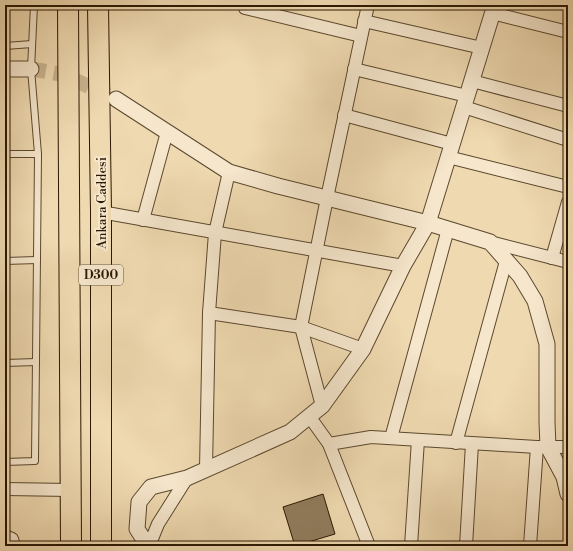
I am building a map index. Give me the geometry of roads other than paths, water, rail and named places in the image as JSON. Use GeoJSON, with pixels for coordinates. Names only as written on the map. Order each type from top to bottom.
{"type":"FeatureCollection","features":[{"type":"Feature","properties":{"kind":"highway","name":"D300"},"geometry":{"type":"LineString","coordinates":[[68,5],[71,546]]}},
{"type":"Feature","properties":{"kind":"highway","name":"Ankara Caddesi"},"geometry":{"type":"LineString","coordinates":[[98,5],[101,212],[101,546]]}},
{"type":"Feature","properties":{"kind":"street"},"geometry":{"type":"LineString","coordinates":[[245,5],[245,8],[361,36]]}},
{"type":"Feature","properties":{"kind":"street"},"geometry":{"type":"LineString","coordinates":[[322,406],[301,327],[326,198],[368,5]]}},
{"type":"Feature","properties":{"kind":"street"},"geometry":{"type":"LineString","coordinates":[[148,546],[137,529],[139,502],[151,487],[187,478],[290,432],[322,406],[363,349],[403,266],[428,223],[493,9],[568,32]]}},
{"type":"Feature","properties":{"kind":"street"},"geometry":{"type":"LineString","coordinates":[[364,21],[482,48]]}},
{"type":"Feature","properties":{"kind":"street"},"geometry":{"type":"LineString","coordinates":[[5,70],[32,69]]}},
{"type":"Feature","properties":{"kind":"street"},"geometry":{"type":"LineString","coordinates":[[354,69],[465,102],[568,140]]}},
{"type":"Feature","properties":{"kind":"street"},"geometry":{"type":"LineString","coordinates":[[472,81],[568,106]]}},
{"type":"Feature","properties":{"kind":"street"},"geometry":{"type":"LineString","coordinates":[[116,99],[229,172],[428,223],[490,242],[568,262]]}},
{"type":"Feature","properties":{"kind":"street"},"geometry":{"type":"LineString","coordinates":[[344,116],[568,186]]}},
{"type":"Feature","properties":{"kind":"street"},"geometry":{"type":"LineString","coordinates":[[143,220],[168,132]]}},
{"type":"Feature","properties":{"kind":"street"},"geometry":{"type":"LineString","coordinates":[[206,469],[208,314],[215,233],[229,172]]}},
{"type":"Feature","properties":{"kind":"street"},"geometry":{"type":"LineString","coordinates":[[552,258],[568,202]]}},
{"type":"Feature","properties":{"kind":"street"},"geometry":{"type":"LineString","coordinates":[[101,212],[403,266]]}},
{"type":"Feature","properties":{"kind":"street"},"geometry":{"type":"LineString","coordinates":[[391,438],[448,229]]}},
{"type":"Feature","properties":{"kind":"street"},"geometry":{"type":"LineString","coordinates":[[490,242],[520,276],[535,301],[547,344],[546,422],[530,546]]}},
{"type":"Feature","properties":{"kind":"street"},"geometry":{"type":"LineString","coordinates":[[456,443],[506,261]]}},
{"type":"Feature","properties":{"kind":"street"},"geometry":{"type":"LineString","coordinates":[[208,314],[301,327],[363,349]]}},
{"type":"Feature","properties":{"kind":"street"},"geometry":{"type":"LineString","coordinates":[[309,416],[329,444],[369,546]]}},
{"type":"Feature","properties":{"kind":"street"},"geometry":{"type":"LineString","coordinates":[[329,444],[371,437],[472,444],[568,447]]}},
{"type":"Feature","properties":{"kind":"street"},"geometry":{"type":"LineString","coordinates":[[411,546],[418,440]]}},
{"type":"Feature","properties":{"kind":"street"},"geometry":{"type":"LineString","coordinates":[[466,546],[472,444]]}},
{"type":"Feature","properties":{"kind":"street"},"geometry":{"type":"LineString","coordinates":[[543,447],[564,477],[568,494]]}},
{"type":"Feature","properties":{"kind":"street"},"geometry":{"type":"LineString","coordinates":[[148,546],[158,524],[187,478]]}},
{"type":"Feature","properties":{"kind":"street"},"geometry":{"type":"LineString","coordinates":[[5,489],[71,490]]}},
{"type":"Feature","properties":{"kind":"street"},"geometry":{"type":"LineString","coordinates":[[5,536],[12,539],[14,546]]}},
{"type":"Feature","properties":{"kind":"lane"},"geometry":{"type":"LineString","coordinates":[[5,462],[35,461],[38,154],[32,69],[34,5]]}},
{"type":"Feature","properties":{"kind":"lane"},"geometry":{"type":"LineString","coordinates":[[5,46],[32,44]]}},
{"type":"Feature","properties":{"kind":"lane"},"geometry":{"type":"LineString","coordinates":[[5,154],[38,154]]}},
{"type":"Feature","properties":{"kind":"lane"},"geometry":{"type":"LineString","coordinates":[[5,261],[36,260]]}},
{"type":"Feature","properties":{"kind":"lane"},"geometry":{"type":"LineString","coordinates":[[5,363],[36,362]]}},
{"type":"Feature","properties":{"kind":"tunnel"},"geometry":{"type":"LineString","coordinates":[[31,69],[61,74],[108,95]]}}]}
